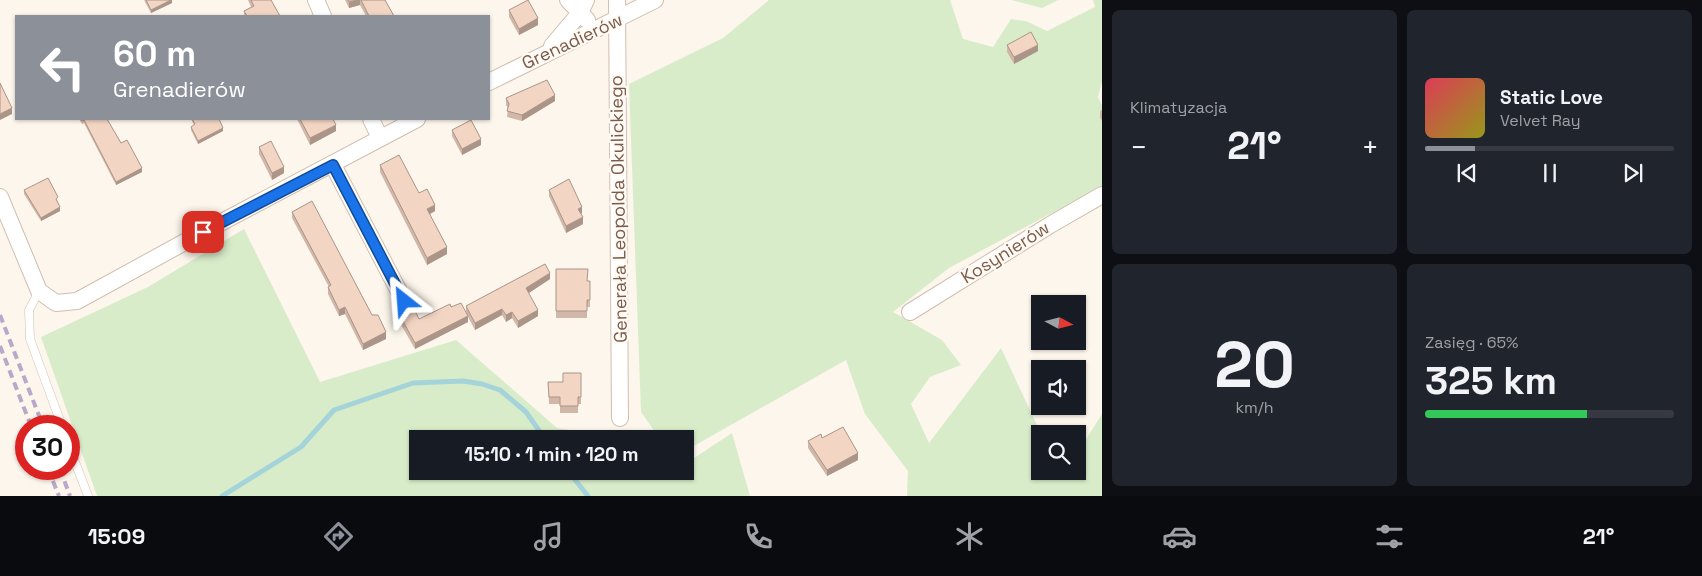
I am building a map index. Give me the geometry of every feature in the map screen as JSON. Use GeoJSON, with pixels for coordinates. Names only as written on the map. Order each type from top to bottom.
{"type":"FeatureCollection","features":[{"type":"Feature","properties":{"kind":"street"},"geometry":{"type":"LineString","coordinates":[[316,0],[323,15]]}},
{"type":"Feature","properties":{"kind":"street"},"geometry":{"type":"LineString","coordinates":[[568,0],[583,6],[596,29]]}},
{"type":"Feature","properties":{"kind":"street","name":"Generała Leopolda Okulickiego"},"geometry":{"type":"LineString","coordinates":[[617,0],[620,418]]}},
{"type":"Feature","properties":{"kind":"street","name":"Grenadierów"},"geometry":{"type":"LineString","coordinates":[[490,81],[549,50],[617,20],[655,0]]}},
{"type":"Feature","properties":{"kind":"street"},"geometry":{"type":"LineString","coordinates":[[549,50],[583,6]]}},
{"type":"Feature","properties":{"kind":"street"},"geometry":{"type":"LineString","coordinates":[[371,120],[380,138]]}},
{"type":"Feature","properties":{"kind":"street"},"geometry":{"type":"LineString","coordinates":[[0,197],[40,291],[56,303],[77,301],[203,232],[416,120]]}},
{"type":"Feature","properties":{"kind":"street"},"geometry":{"type":"LineString","coordinates":[[333,165],[404,301]]}},
{"type":"Feature","properties":{"kind":"street","name":"Kosynierów"},"geometry":{"type":"LineString","coordinates":[[910,312],[1102,195]]}},
{"type":"Feature","properties":{"kind":"lane"},"geometry":{"type":"LineString","coordinates":[[40,291],[30,310],[30,338],[58,415]]}},
{"type":"Feature","properties":{"kind":"lane"},"geometry":{"type":"LineString","coordinates":[[80,475],[88,496]]}},
{"type":"Feature","properties":{"kind":"green space"},"geometry":{"type":"Polygon","coordinates":[[[769,0],[950,0],[963,39],[993,47],[1011,19],[1026,21],[1047,31],[1095,7],[1093,0],[1102,0],[1102,81],[1098,97],[1102,106],[1102,186],[1079,202],[1046,216],[949,268],[893,312],[942,340],[961,365],[930,377],[911,404],[929,443],[1001,348],[1037,425],[1031,425],[1031,480],[1086,480],[1086,439],[1102,414],[1102,496],[907,496],[908,471],[865,414],[846,360],[694,446],[694,430],[654,430],[641,412],[629,84],[723,38],[769,0]]]}},
{"type":"Feature","properties":{"kind":"green space"},"geometry":{"type":"Polygon","coordinates":[[[1011,0],[1058,0],[1042,8],[1011,0]]]}},
{"type":"Feature","properties":{"kind":"green space"},"geometry":{"type":"Polygon","coordinates":[[[244,229],[320,382],[456,340],[557,428],[569,430],[409,430],[409,480],[694,480],[694,458],[732,433],[750,496],[97,496],[80,448],[80,415],[68,415],[41,337],[148,287],[244,229]]]}},
{"type":"Feature","properties":{"kind":"building"},"geometry":{"type":"Polygon","coordinates":[[[146,0],[171,0],[151,10],[146,0]]]}},
{"type":"Feature","properties":{"kind":"building"},"geometry":{"type":"Polygon","coordinates":[[[251,0],[271,0],[279,15],[246,15],[244,11],[254,6],[251,0]]]}},
{"type":"Feature","properties":{"kind":"building"},"geometry":{"type":"Polygon","coordinates":[[[361,0],[385,0],[393,15],[368,15],[361,0]]]}},
{"type":"Feature","properties":{"kind":"building"},"geometry":{"type":"Polygon","coordinates":[[[528,0],[538,18],[519,29],[509,10],[528,0]]]}},
{"type":"Feature","properties":{"kind":"building"},"geometry":{"type":"Polygon","coordinates":[[[1031,32],[1038,45],[1014,57],[1007,45],[1031,32]]]}},
{"type":"Feature","properties":{"kind":"building"},"geometry":{"type":"Polygon","coordinates":[[[547,80],[555,95],[522,115],[507,111],[509,104],[506,98],[547,80]]]}},
{"type":"Feature","properties":{"kind":"building"},"geometry":{"type":"Polygon","coordinates":[[[0,83],[12,108],[0,114],[0,83]]]}},
{"type":"Feature","properties":{"kind":"building"},"geometry":{"type":"Polygon","coordinates":[[[84,120],[108,120],[121,143],[127,140],[142,168],[116,182],[84,120]]]}},
{"type":"Feature","properties":{"kind":"building"},"geometry":{"type":"Polygon","coordinates":[[[193,120],[219,120],[223,128],[198,141],[191,127],[195,124],[193,120]]]}},
{"type":"Feature","properties":{"kind":"building"},"geometry":{"type":"Polygon","coordinates":[[[301,120],[334,120],[336,125],[310,138],[301,120]]]}},
{"type":"Feature","properties":{"kind":"building"},"geometry":{"type":"Polygon","coordinates":[[[471,120],[481,139],[462,149],[452,130],[471,120]]]}},
{"type":"Feature","properties":{"kind":"building"},"geometry":{"type":"Polygon","coordinates":[[[271,141],[284,167],[272,173],[259,147],[271,141]]]}},
{"type":"Feature","properties":{"kind":"building"},"geometry":{"type":"Polygon","coordinates":[[[399,155],[419,193],[427,189],[435,205],[427,209],[447,247],[427,258],[380,165],[399,155]]]}},
{"type":"Feature","properties":{"kind":"building"},"geometry":{"type":"Polygon","coordinates":[[[48,178],[58,197],[56,199],[60,207],[41,218],[24,190],[48,178]]]}},
{"type":"Feature","properties":{"kind":"building"},"geometry":{"type":"Polygon","coordinates":[[[569,179],[582,207],[578,209],[583,217],[566,226],[549,190],[569,179]]]}},
{"type":"Feature","properties":{"kind":"building"},"geometry":{"type":"Polygon","coordinates":[[[312,201],[372,315],[378,315],[386,332],[363,344],[345,307],[339,310],[328,287],[331,285],[292,212],[312,201]]]}},
{"type":"Feature","properties":{"kind":"building"},"geometry":{"type":"Polygon","coordinates":[[[545,264],[550,273],[526,288],[538,310],[518,321],[512,312],[506,315],[502,309],[475,323],[466,306],[545,264]]]}},
{"type":"Feature","properties":{"kind":"building"},"geometry":{"type":"Polygon","coordinates":[[[556,269],[588,269],[587,281],[590,281],[590,300],[587,300],[587,311],[556,311],[556,269]]]}},
{"type":"Feature","properties":{"kind":"building"},"geometry":{"type":"Polygon","coordinates":[[[461,303],[468,316],[415,343],[400,316],[414,309],[419,319],[450,304],[451,307],[461,303]]]}},
{"type":"Feature","properties":{"kind":"building"},"geometry":{"type":"Polygon","coordinates":[[[563,373],[581,373],[581,397],[578,397],[578,406],[560,406],[560,397],[549,397],[548,382],[563,382],[563,373]]]}},
{"type":"Feature","properties":{"kind":"building"},"geometry":{"type":"Polygon","coordinates":[[[843,427],[858,453],[827,470],[808,441],[821,434],[822,438],[843,427]]]}},
{"type":"Feature","properties":{"kind":"waterway"},"geometry":{"type":"LineString","coordinates":[[222,496],[301,447],[334,410],[413,383],[463,381],[482,384],[500,390],[526,412],[539,430]]}},
{"type":"Feature","properties":{"kind":"waterway"},"geometry":{"type":"LineString","coordinates":[[575,480],[588,496]]}},
{"type":"Feature","properties":{"kind":"railway"},"geometry":{"type":"LineString","coordinates":[[0,315],[39,415]]}},
{"type":"Feature","properties":{"kind":"railway"},"geometry":{"type":"LineString","coordinates":[[0,346],[27,415]]}},
{"type":"Feature","properties":{"kind":"railway"},"geometry":{"type":"LineString","coordinates":[[52,480],[59,496]]}},
{"type":"Feature","properties":{"kind":"railway"},"geometry":{"type":"LineString","coordinates":[[64,480],[70,496]]}},
{"type":"Feature","properties":{"kind":"route"},"geometry":{"type":"LineString","coordinates":[[203,232],[333,165],[404,301]]}}]}
